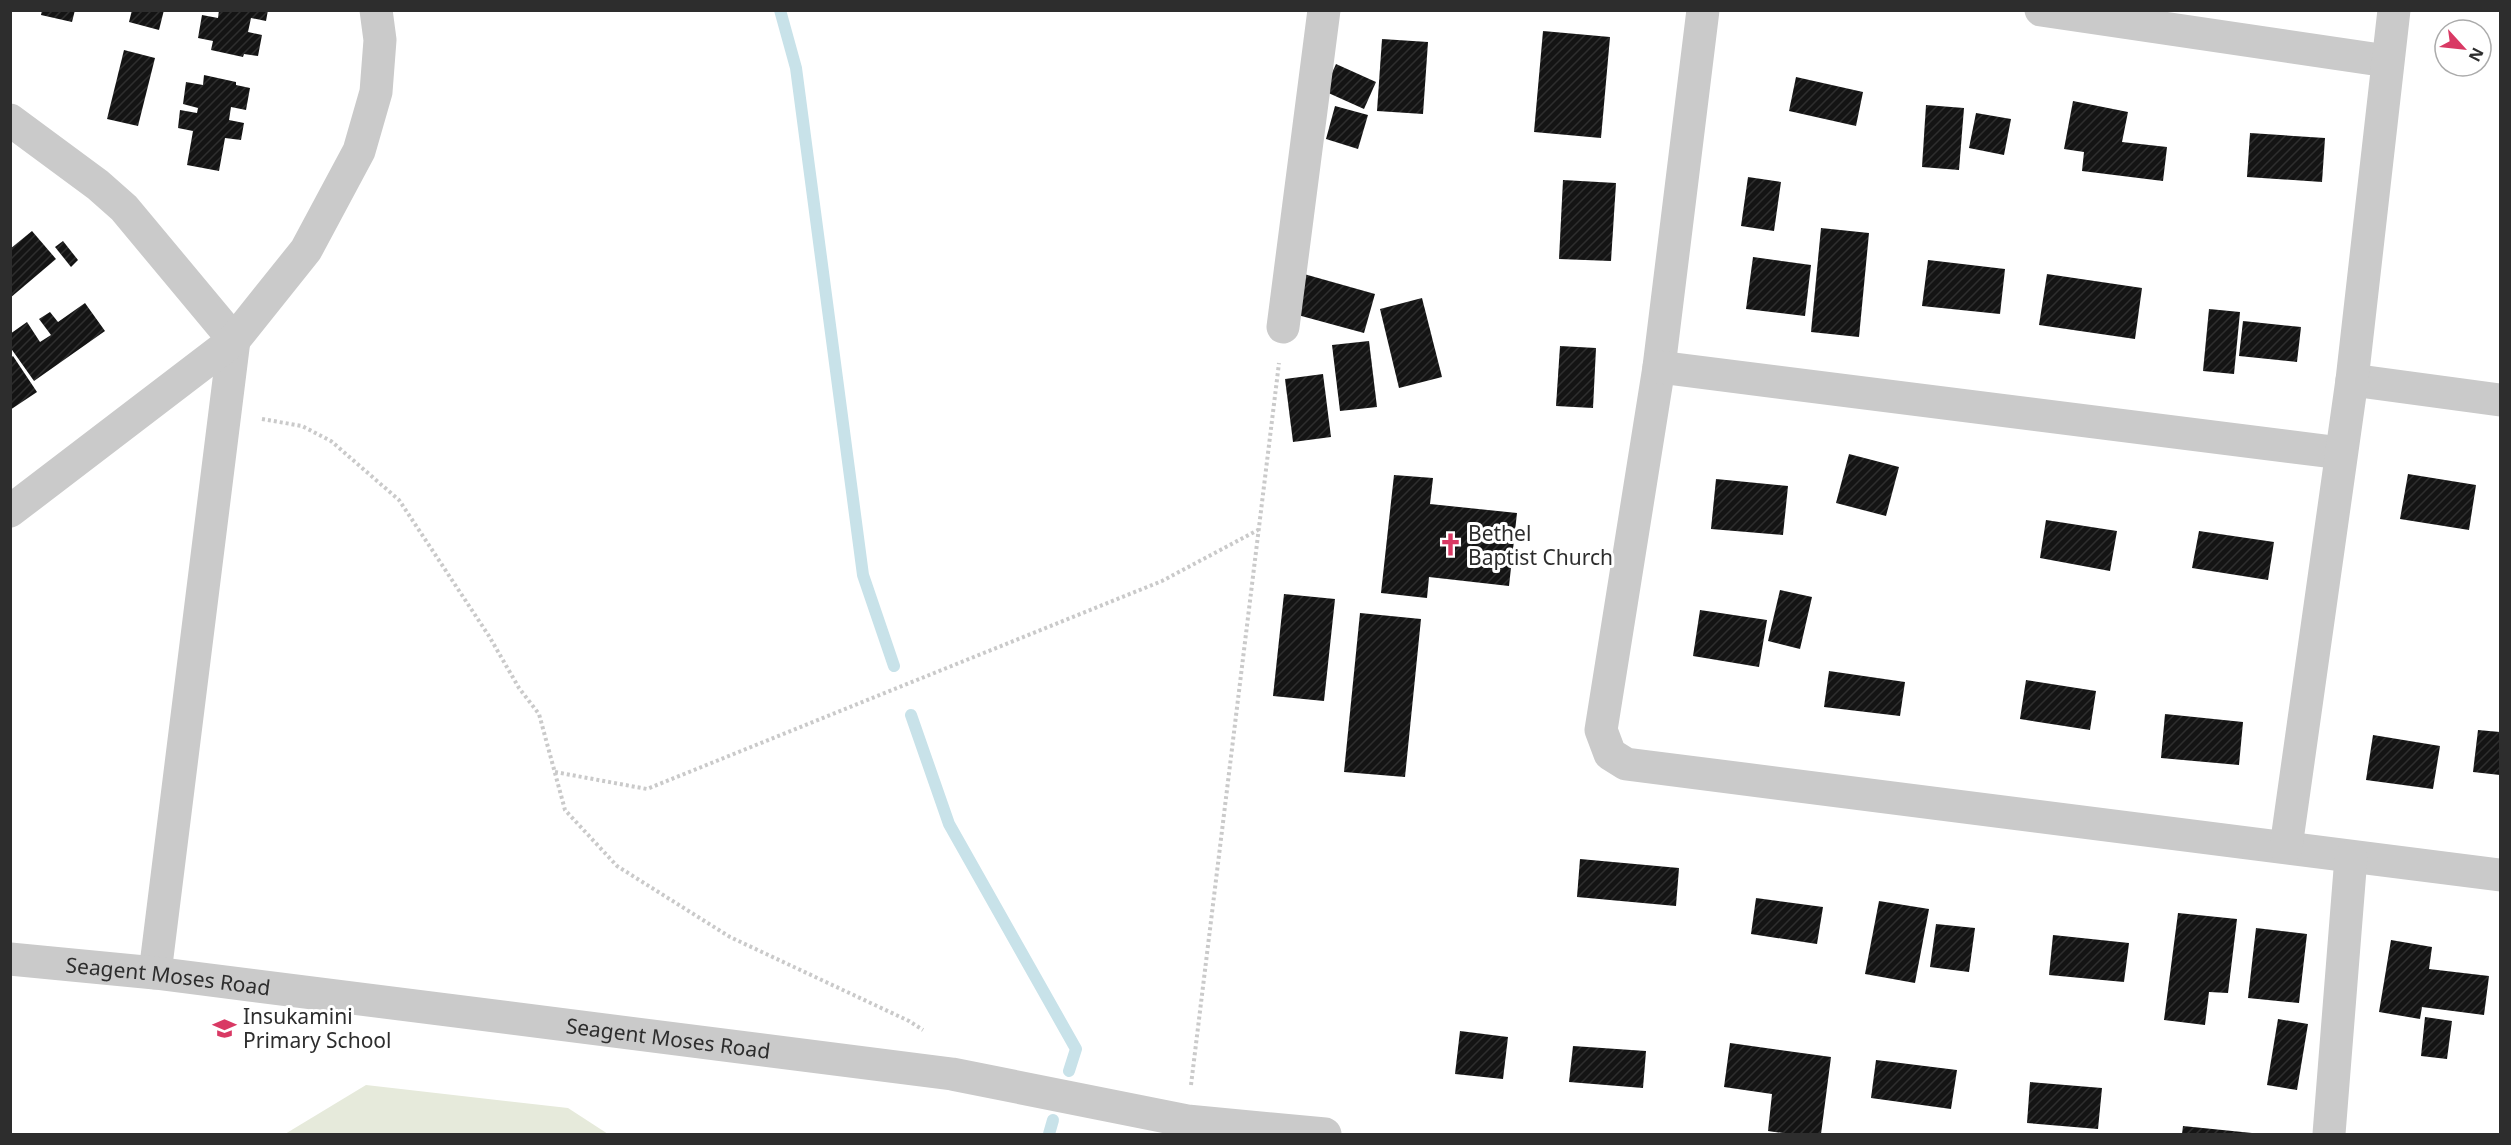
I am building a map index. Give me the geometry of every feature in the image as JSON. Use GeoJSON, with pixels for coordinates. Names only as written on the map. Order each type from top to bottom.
{"type":"FeatureCollection","features":[{"type":"Feature","properties":{"kind":"street"},"geometry":{"type":"LineString","coordinates":[[10,511],[234,340],[306,250],[359,151],[376,92],[380,40],[376,10]]}},
{"type":"Feature","properties":{"kind":"street"},"geometry":{"type":"LineString","coordinates":[[1283,327],[1324,10]]}},
{"type":"Feature","properties":{"kind":"street"},"geometry":{"type":"LineString","coordinates":[[1703,10],[1659,367],[1601,730],[1610,754],[1626,764],[2500,875]]}},
{"type":"Feature","properties":{"kind":"street"},"geometry":{"type":"LineString","coordinates":[[2041,10],[2387,61]]}},
{"type":"Feature","properties":{"kind":"street"},"geometry":{"type":"LineString","coordinates":[[2286,847],[2352,380],[2394,10]]}},
{"type":"Feature","properties":{"kind":"street"},"geometry":{"type":"LineString","coordinates":[[10,120],[98,185],[124,208],[234,340],[155,973]]}},
{"type":"Feature","properties":{"kind":"street"},"geometry":{"type":"LineString","coordinates":[[1659,367],[2341,453]]}},
{"type":"Feature","properties":{"kind":"street"},"geometry":{"type":"LineString","coordinates":[[2352,380],[2500,400]]}},
{"type":"Feature","properties":{"kind":"street"},"geometry":{"type":"LineString","coordinates":[[2329,1134],[2351,857]]}},
{"type":"Feature","properties":{"kind":"street","name":"Seagent Moses Road"},"geometry":{"type":"LineString","coordinates":[[10,959],[155,973],[952,1074],[1185,1128],[1324,1134]]}},
{"type":"Feature","properties":{"kind":"path"},"geometry":{"type":"LineString","coordinates":[[1185,1128],[1283,327]]}},
{"type":"Feature","properties":{"kind":"path"},"geometry":{"type":"LineString","coordinates":[[259,411],[262,420],[302,426],[331,441],[399,500],[489,636],[519,688],[539,714],[565,810],[617,866],[730,937],[909,1021],[942,1045],[952,1074]]}},
{"type":"Feature","properties":{"kind":"path"},"geometry":{"type":"LineString","coordinates":[[555,772],[647,789],[1162,581],[1258,529]]}},
{"type":"Feature","properties":{"kind":"shaded area"},"geometry":{"type":"Polygon","coordinates":[[[366,1085],[568,1108],[608,1134],[285,1134],[366,1085]]]}},
{"type":"Feature","properties":{"kind":"building"},"geometry":{"type":"Polygon","coordinates":[[[42,10],[75,10],[72,22],[41,15],[42,10]]]}},
{"type":"Feature","properties":{"kind":"building"},"geometry":{"type":"Polygon","coordinates":[[[132,10],[164,10],[159,30],[129,22],[132,10]]]}},
{"type":"Feature","properties":{"kind":"building"},"geometry":{"type":"Polygon","coordinates":[[[219,10],[268,10],[266,21],[251,18],[248,32],[262,35],[258,56],[244,54],[243,57],[211,50],[213,41],[198,38],[202,15],[218,18],[219,10]]]}},
{"type":"Feature","properties":{"kind":"building"},"geometry":{"type":"Polygon","coordinates":[[[1543,31],[1610,37],[1601,138],[1534,132],[1543,31]]]}},
{"type":"Feature","properties":{"kind":"building"},"geometry":{"type":"Polygon","coordinates":[[[1382,39],[1428,42],[1423,114],[1377,111],[1382,39]]]}},
{"type":"Feature","properties":{"kind":"building"},"geometry":{"type":"Polygon","coordinates":[[[124,50],[155,58],[138,126],[107,119],[124,50]]]}},
{"type":"Feature","properties":{"kind":"building"},"geometry":{"type":"Polygon","coordinates":[[[1336,64],[1376,82],[1364,109],[1324,91],[1336,64]]]}},
{"type":"Feature","properties":{"kind":"building"},"geometry":{"type":"Polygon","coordinates":[[[204,75],[236,82],[236,85],[250,88],[246,110],[231,107],[229,120],[244,123],[241,140],[225,138],[219,171],[187,165],[193,131],[178,128],[180,110],[197,113],[198,108],[183,104],[186,82],[203,85],[204,75]]]}},
{"type":"Feature","properties":{"kind":"building"},"geometry":{"type":"Polygon","coordinates":[[[1796,77],[1863,92],[1856,126],[1789,111],[1796,77]]]}},
{"type":"Feature","properties":{"kind":"building"},"geometry":{"type":"Polygon","coordinates":[[[2073,101],[2128,112],[2122,142],[2167,147],[2163,181],[2082,171],[2084,152],[2064,149],[2073,101]]]}},
{"type":"Feature","properties":{"kind":"building"},"geometry":{"type":"Polygon","coordinates":[[[1926,105],[1964,108],[1959,170],[1922,167],[1926,105]]]}},
{"type":"Feature","properties":{"kind":"building"},"geometry":{"type":"Polygon","coordinates":[[[1335,106],[1368,115],[1358,149],[1326,139],[1335,106]]]}},
{"type":"Feature","properties":{"kind":"building"},"geometry":{"type":"Polygon","coordinates":[[[1976,113],[2011,119],[2004,155],[1969,148],[1976,113]]]}},
{"type":"Feature","properties":{"kind":"building"},"geometry":{"type":"Polygon","coordinates":[[[2250,133],[2325,138],[2322,182],[2247,177],[2250,133]]]}},
{"type":"Feature","properties":{"kind":"building"},"geometry":{"type":"Polygon","coordinates":[[[1748,177],[1781,182],[1774,231],[1741,226],[1748,177]]]}},
{"type":"Feature","properties":{"kind":"building"},"geometry":{"type":"Polygon","coordinates":[[[1563,180],[1616,183],[1611,261],[1559,259],[1563,180]]]}},
{"type":"Feature","properties":{"kind":"building"},"geometry":{"type":"Polygon","coordinates":[[[1821,228],[1869,233],[1859,337],[1811,332],[1821,228]]]}},
{"type":"Feature","properties":{"kind":"building"},"geometry":{"type":"Polygon","coordinates":[[[32,231],[56,259],[10,298],[10,249],[32,231]]]}},
{"type":"Feature","properties":{"kind":"building"},"geometry":{"type":"Polygon","coordinates":[[[63,241],[78,260],[71,267],[55,247],[63,241]]]}},
{"type":"Feature","properties":{"kind":"building"},"geometry":{"type":"Polygon","coordinates":[[[1753,257],[1811,265],[1805,316],[1746,309],[1753,257]]]}},
{"type":"Feature","properties":{"kind":"building"},"geometry":{"type":"Polygon","coordinates":[[[1928,260],[2005,269],[2000,314],[1922,306],[1928,260]]]}},
{"type":"Feature","properties":{"kind":"building"},"geometry":{"type":"Polygon","coordinates":[[[1304,274],[1375,294],[1364,333],[1294,314],[1304,274]]]}},
{"type":"Feature","properties":{"kind":"building"},"geometry":{"type":"Polygon","coordinates":[[[2047,274],[2142,288],[2135,339],[2039,325],[2047,274]]]}},
{"type":"Feature","properties":{"kind":"building"},"geometry":{"type":"Polygon","coordinates":[[[1422,298],[1442,377],[1399,388],[1380,309],[1422,298]]]}},
{"type":"Feature","properties":{"kind":"building"},"geometry":{"type":"Polygon","coordinates":[[[85,303],[105,331],[34,381],[10,347],[10,334],[27,322],[40,342],[51,335],[39,319],[50,312],[58,322],[85,303]]]}},
{"type":"Feature","properties":{"kind":"building"},"geometry":{"type":"Polygon","coordinates":[[[2209,309],[2240,312],[2234,374],[2203,371],[2209,309]]]}},
{"type":"Feature","properties":{"kind":"building"},"geometry":{"type":"Polygon","coordinates":[[[2243,321],[2301,327],[2297,362],[2239,356],[2243,321]]]}},
{"type":"Feature","properties":{"kind":"building"},"geometry":{"type":"Polygon","coordinates":[[[1369,341],[1377,407],[1340,411],[1332,345],[1369,341]]]}},
{"type":"Feature","properties":{"kind":"building"},"geometry":{"type":"Polygon","coordinates":[[[1560,346],[1596,348],[1593,408],[1556,406],[1560,346]]]}},
{"type":"Feature","properties":{"kind":"building"},"geometry":{"type":"Polygon","coordinates":[[[13,356],[37,392],[10,410],[10,358],[13,356]]]}},
{"type":"Feature","properties":{"kind":"building"},"geometry":{"type":"Polygon","coordinates":[[[1323,374],[1331,437],[1293,442],[1285,379],[1323,374]]]}},
{"type":"Feature","properties":{"kind":"building"},"geometry":{"type":"Polygon","coordinates":[[[1849,454],[1899,467],[1886,516],[1836,503],[1849,454]]]}},
{"type":"Feature","properties":{"kind":"building"},"geometry":{"type":"Polygon","coordinates":[[[2408,474],[2476,485],[2469,530],[2400,519],[2408,474]]]}},
{"type":"Feature","properties":{"kind":"building","name":"Bethel Baptist Church"},"geometry":{"type":"Polygon","coordinates":[[[1394,475],[1433,478],[1430,504],[1517,513],[1509,586],[1429,577],[1427,598],[1381,593],[1394,475]]]}},
{"type":"Feature","properties":{"kind":"building"},"geometry":{"type":"Polygon","coordinates":[[[1716,479],[1788,486],[1783,535],[1711,529],[1716,479]]]}},
{"type":"Feature","properties":{"kind":"building"},"geometry":{"type":"Polygon","coordinates":[[[2046,520],[2117,531],[2110,571],[2040,558],[2046,520]]]}},
{"type":"Feature","properties":{"kind":"building"},"geometry":{"type":"Polygon","coordinates":[[[2199,531],[2274,542],[2268,580],[2192,568],[2199,531]]]}},
{"type":"Feature","properties":{"kind":"building"},"geometry":{"type":"Polygon","coordinates":[[[1780,590],[1812,597],[1800,649],[1768,641],[1780,590]]]}},
{"type":"Feature","properties":{"kind":"building"},"geometry":{"type":"Polygon","coordinates":[[[1284,594],[1335,599],[1324,701],[1273,696],[1284,594]]]}},
{"type":"Feature","properties":{"kind":"building"},"geometry":{"type":"Polygon","coordinates":[[[1700,610],[1767,620],[1759,667],[1693,656],[1700,610]]]}},
{"type":"Feature","properties":{"kind":"building"},"geometry":{"type":"Polygon","coordinates":[[[1360,613],[1421,619],[1405,777],[1344,772],[1360,613]]]}},
{"type":"Feature","properties":{"kind":"building"},"geometry":{"type":"Polygon","coordinates":[[[1829,671],[1905,682],[1900,716],[1824,707],[1829,671]]]}},
{"type":"Feature","properties":{"kind":"building"},"geometry":{"type":"Polygon","coordinates":[[[2026,680],[2096,691],[2090,730],[2020,719],[2026,680]]]}},
{"type":"Feature","properties":{"kind":"building"},"geometry":{"type":"Polygon","coordinates":[[[2165,714],[2243,722],[2239,765],[2161,758],[2165,714]]]}},
{"type":"Feature","properties":{"kind":"building"},"geometry":{"type":"Polygon","coordinates":[[[2478,730],[2500,732],[2500,775],[2473,772],[2478,730]]]}},
{"type":"Feature","properties":{"kind":"building"},"geometry":{"type":"Polygon","coordinates":[[[2373,735],[2440,746],[2433,789],[2366,780],[2373,735]]]}},
{"type":"Feature","properties":{"kind":"building"},"geometry":{"type":"Polygon","coordinates":[[[1580,859],[1679,868],[1676,906],[1577,897],[1580,859]]]}},
{"type":"Feature","properties":{"kind":"building"},"geometry":{"type":"Polygon","coordinates":[[[1756,898],[1823,907],[1817,944],[1751,934],[1756,898]]]}},
{"type":"Feature","properties":{"kind":"building"},"geometry":{"type":"Polygon","coordinates":[[[1879,901],[1929,909],[1915,983],[1865,974],[1879,901]]]}},
{"type":"Feature","properties":{"kind":"building"},"geometry":{"type":"Polygon","coordinates":[[[2178,913],[2237,919],[2228,993],[2209,992],[2205,1025],[2164,1020],[2178,913]]]}},
{"type":"Feature","properties":{"kind":"building"},"geometry":{"type":"Polygon","coordinates":[[[1936,924],[1975,928],[1969,972],[1930,967],[1936,924]]]}},
{"type":"Feature","properties":{"kind":"building"},"geometry":{"type":"Polygon","coordinates":[[[2256,928],[2307,934],[2299,1003],[2248,998],[2256,928]]]}},
{"type":"Feature","properties":{"kind":"building"},"geometry":{"type":"Polygon","coordinates":[[[2053,935],[2129,943],[2124,982],[2049,975],[2053,935]]]}},
{"type":"Feature","properties":{"kind":"building"},"geometry":{"type":"Polygon","coordinates":[[[2391,940],[2432,947],[2429,969],[2489,976],[2484,1015],[2422,1007],[2420,1019],[2379,1012],[2391,940]]]}},
{"type":"Feature","properties":{"kind":"building"},"geometry":{"type":"Polygon","coordinates":[[[2425,1017],[2452,1021],[2447,1059],[2421,1056],[2425,1017]]]}},
{"type":"Feature","properties":{"kind":"building"},"geometry":{"type":"Polygon","coordinates":[[[2278,1019],[2308,1024],[2297,1090],[2267,1085],[2278,1019]]]}},
{"type":"Feature","properties":{"kind":"building"},"geometry":{"type":"Polygon","coordinates":[[[1460,1031],[1508,1037],[1503,1079],[1455,1074],[1460,1031]]]}},
{"type":"Feature","properties":{"kind":"building"},"geometry":{"type":"Polygon","coordinates":[[[1730,1043],[1831,1057],[1821,1134],[1768,1131],[1772,1094],[1724,1087],[1730,1043]]]}},
{"type":"Feature","properties":{"kind":"building"},"geometry":{"type":"Polygon","coordinates":[[[1573,1046],[1646,1051],[1643,1088],[1569,1082],[1573,1046]]]}},
{"type":"Feature","properties":{"kind":"building"},"geometry":{"type":"Polygon","coordinates":[[[1876,1060],[1957,1070],[1951,1109],[1871,1098],[1876,1060]]]}},
{"type":"Feature","properties":{"kind":"building"},"geometry":{"type":"Polygon","coordinates":[[[2030,1082],[2102,1088],[2098,1129],[2027,1123],[2030,1082]]]}},
{"type":"Feature","properties":{"kind":"building"},"geometry":{"type":"Polygon","coordinates":[[[2183,1126],[2252,1133],[2252,1134],[2182,1134],[2183,1126]]]}},
{"type":"Feature","properties":{"kind":"waterway"},"geometry":{"type":"LineString","coordinates":[[780,10],[796,68],[863,575],[894,666]]}},
{"type":"Feature","properties":{"kind":"waterway"},"geometry":{"type":"LineString","coordinates":[[911,715],[949,824],[1076,1049],[1069,1071]]}},
{"type":"Feature","properties":{"kind":"waterway"},"geometry":{"type":"LineString","coordinates":[[1049,1134],[1053,1120]]}},
{"type":"Feature","properties":{"kind":"place","name":"Bethel Baptist Church"},"geometry":{"type":"Point","coordinates":[1450,545]}},
{"type":"Feature","properties":{"kind":"place","name":"Insukamini Primary School"},"geometry":{"type":"Point","coordinates":[225,1028]}}]}
